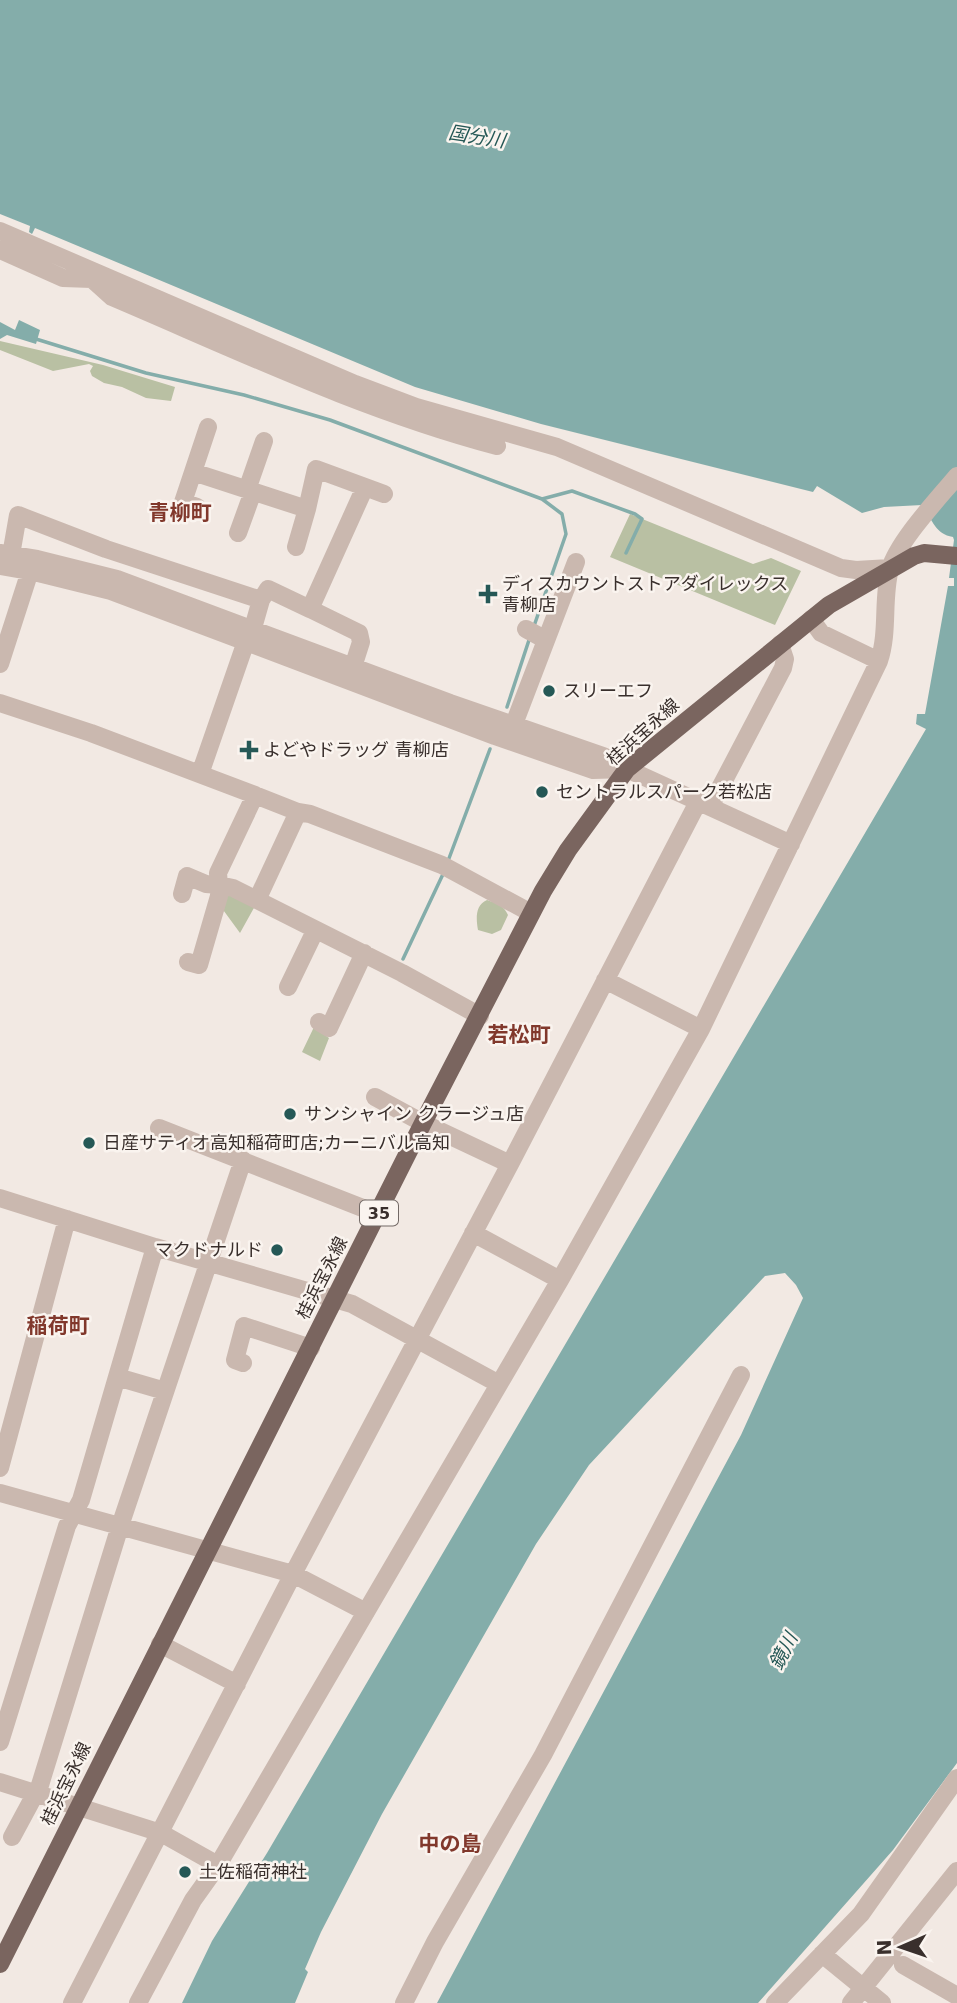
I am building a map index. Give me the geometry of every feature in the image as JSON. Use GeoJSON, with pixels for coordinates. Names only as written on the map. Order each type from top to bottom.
{"type":"FeatureCollection","features":[{"type":"Feature","properties":{"kind":"main road","name":"桂浜宝永線"},"geometry":{"type":"LineString","coordinates":[[0,1964],[423,1123],[531,913],[568,850],[627,769],[811,619],[890,568],[952,561]]}},
{"type":"Feature","properties":{"kind":"street"},"geometry":{"type":"LineString","coordinates":[[0,231],[94,275],[391,398],[556,447],[841,568],[890,568]]}},
{"type":"Feature","properties":{"kind":"street"},"geometry":{"type":"LineString","coordinates":[[0,250],[63,278],[94,275]]}},
{"type":"Feature","properties":{"kind":"street"},"geometry":{"type":"LineString","coordinates":[[94,275],[113,298],[408,420],[497,446]]}},
{"type":"Feature","properties":{"kind":"street"},"geometry":{"type":"LineString","coordinates":[[197,507],[183,502],[208,426]]}},
{"type":"Feature","properties":{"kind":"street"},"geometry":{"type":"LineString","coordinates":[[238,533],[251,498],[249,484],[264,441]]}},
{"type":"Feature","properties":{"kind":"street"},"geometry":{"type":"LineString","coordinates":[[296,547],[316,469],[384,494]]}},
{"type":"Feature","properties":{"kind":"street"},"geometry":{"type":"LineString","coordinates":[[193,472],[307,509]]}},
{"type":"Feature","properties":{"kind":"street"},"geometry":{"type":"LineString","coordinates":[[138,2003],[193,1900],[218,1865],[560,1280],[701,1029],[879,661],[885,634],[890,568],[918,523],[957,476]]}},
{"type":"Feature","properties":{"kind":"street"},"geometry":{"type":"LineString","coordinates":[[310,609],[365,487]]}},
{"type":"Feature","properties":{"kind":"street"},"geometry":{"type":"LineString","coordinates":[[4,558],[18,515],[106,549],[261,600]]}},
{"type":"Feature","properties":{"kind":"street"},"geometry":{"type":"LineString","coordinates":[[4,558],[30,570],[111,591],[353,667],[603,756],[791,844]]}},
{"type":"Feature","properties":{"kind":"street"},"geometry":{"type":"LineString","coordinates":[[4,558],[81,569],[117,579],[495,736],[593,770],[627,769]]}},
{"type":"Feature","properties":{"kind":"street"},"geometry":{"type":"LineString","coordinates":[[514,724],[576,562]]}},
{"type":"Feature","properties":{"kind":"street"},"geometry":{"type":"LineString","coordinates":[[0,664],[30,570]]}},
{"type":"Feature","properties":{"kind":"street"},"geometry":{"type":"LineString","coordinates":[[200,774],[261,600],[268,589],[359,633],[361,642],[353,667]]}},
{"type":"Feature","properties":{"kind":"street"},"geometry":{"type":"LineString","coordinates":[[811,619],[821,633],[879,661]]}},
{"type":"Feature","properties":{"kind":"street"},"geometry":{"type":"LineString","coordinates":[[526,629],[546,640]]}},
{"type":"Feature","properties":{"kind":"street"},"geometry":{"type":"LineString","coordinates":[[72,2003],[293,1574],[606,980],[783,668],[785,659],[780,644]]}},
{"type":"Feature","properties":{"kind":"street"},"geometry":{"type":"LineString","coordinates":[[0,704],[92,733],[445,867],[531,913]]}},
{"type":"Feature","properties":{"kind":"street"},"geometry":{"type":"LineString","coordinates":[[188,962],[199,965],[219,896],[218,873],[255,795]]}},
{"type":"Feature","properties":{"kind":"street"},"geometry":{"type":"LineString","coordinates":[[257,900],[298,812]]}},
{"type":"Feature","properties":{"kind":"street"},"geometry":{"type":"LineString","coordinates":[[182,894],[187,876],[205,884],[233,888],[364,953],[480,1016]]}},
{"type":"Feature","properties":{"kind":"street"},"geometry":{"type":"LineString","coordinates":[[288,987],[315,931]]}},
{"type":"Feature","properties":{"kind":"street"},"geometry":{"type":"LineString","coordinates":[[319,1022],[329,1028],[364,953]]}},
{"type":"Feature","properties":{"kind":"street"},"geometry":{"type":"LineString","coordinates":[[606,980],[701,1029]]}},
{"type":"Feature","properties":{"kind":"street"},"geometry":{"type":"LineString","coordinates":[[375,1097],[510,1164]]}},
{"type":"Feature","properties":{"kind":"street"},"geometry":{"type":"LineString","coordinates":[[159,1128],[378,1214]]}},
{"type":"Feature","properties":{"kind":"street"},"geometry":{"type":"LineString","coordinates":[[12,1837],[44,1773],[120,1526],[243,1160]]}},
{"type":"Feature","properties":{"kind":"street"},"geometry":{"type":"LineString","coordinates":[[0,1198],[208,1263],[352,1304],[499,1384]]}},
{"type":"Feature","properties":{"kind":"street"},"geometry":{"type":"LineString","coordinates":[[0,1468],[67,1219]]}},
{"type":"Feature","properties":{"kind":"street"},"geometry":{"type":"LineString","coordinates":[[474,1233],[560,1280]]}},
{"type":"Feature","properties":{"kind":"street"},"geometry":{"type":"LineString","coordinates":[[0,1742],[67,1526],[82,1500],[155,1247]]}},
{"type":"Feature","properties":{"kind":"street"},"geometry":{"type":"LineString","coordinates":[[243,1363],[234,1360],[244,1326],[311,1348]]}},
{"type":"Feature","properties":{"kind":"street"},"geometry":{"type":"LineString","coordinates":[[404,2003],[435,1942],[543,1755],[741,1375]]}},
{"type":"Feature","properties":{"kind":"street"},"geometry":{"type":"LineString","coordinates":[[117,1377],[165,1391]]}},
{"type":"Feature","properties":{"kind":"street"},"geometry":{"type":"LineString","coordinates":[[0,1493],[293,1574],[366,1612]]}},
{"type":"Feature","properties":{"kind":"street"},"geometry":{"type":"LineString","coordinates":[[160,1644],[237,1684]]}},
{"type":"Feature","properties":{"kind":"street"},"geometry":{"type":"LineString","coordinates":[[775,2003],[861,1914],[957,1778]]}},
{"type":"Feature","properties":{"kind":"street"},"geometry":{"type":"LineString","coordinates":[[0,1782],[161,1833],[218,1865]]}},
{"type":"Feature","properties":{"kind":"street"},"geometry":{"type":"LineString","coordinates":[[850,2003],[957,1871]]}},
{"type":"Feature","properties":{"kind":"street"},"geometry":{"type":"LineString","coordinates":[[822,1954],[882,2003]]}},
{"type":"Feature","properties":{"kind":"street"},"geometry":{"type":"LineString","coordinates":[[903,1965],[957,1996]]}},
{"type":"Feature","properties":{"kind":"green space"},"geometry":{"type":"Polygon","coordinates":[[[0,341],[103,365],[175,387],[171,401],[146,398],[122,387],[104,383],[92,376],[90,371],[93,366],[89,364],[53,371],[0,350],[0,341]]]}},
{"type":"Feature","properties":{"kind":"green space"},"geometry":{"type":"Polygon","coordinates":[[[630,514],[753,564],[771,558],[801,571],[775,625],[610,557],[630,514]]]}},
{"type":"Feature","properties":{"kind":"green space"},"geometry":{"type":"Polygon","coordinates":[[[232,894],[255,906],[240,933],[221,907],[226,896],[232,894]]]}},
{"type":"Feature","properties":{"kind":"green space"},"geometry":{"type":"Polygon","coordinates":[[[487,900],[500,905],[508,915],[501,930],[492,934],[478,930],[477,926],[478,909],[487,900]]]}},
{"type":"Feature","properties":{"kind":"green space"},"geometry":{"type":"Polygon","coordinates":[[[314,1027],[329,1038],[320,1061],[302,1052],[314,1027]]]}},
{"type":"Feature","properties":{"kind":"water"},"geometry":{"type":"Polygon","coordinates":[[[0,0],[957,0],[957,1763],[893,1850],[758,2003],[437,2003],[741,1435],[803,1298],[785,1273],[765,1276],[589,1465],[536,1544],[382,1814],[321,1932],[305,1969],[308,1972],[295,2003],[182,2003],[212,1941],[267,1853],[926,729],[916,724],[917,714],[925,714],[948,586],[954,586],[954,578],[949,578],[953,537],[937,529],[922,505],[884,507],[862,513],[817,486],[813,492],[541,424],[415,387],[35,228],[32,234],[29,232],[30,226],[0,214],[0,0]]]}},
{"type":"Feature","properties":{"kind":"water"},"geometry":{"type":"Polygon","coordinates":[[[19,320],[40,330],[36,344],[7,335],[0,339],[0,322],[15,330],[19,320]]]}},
{"type":"Feature","properties":{"kind":"waterway"},"geometry":{"type":"LineString","coordinates":[[36,339],[146,373],[244,395],[330,420],[542,499],[562,514],[566,534],[534,626]]}},
{"type":"Feature","properties":{"kind":"waterway"},"geometry":{"type":"LineString","coordinates":[[542,499],[572,491],[635,514],[642,519],[626,553]]}},
{"type":"Feature","properties":{"kind":"waterway"},"geometry":{"type":"LineString","coordinates":[[507,707],[530,637]]}},
{"type":"Feature","properties":{"kind":"waterway"},"geometry":{"type":"LineString","coordinates":[[448,861],[490,749]]}},
{"type":"Feature","properties":{"kind":"waterway"},"geometry":{"type":"LineString","coordinates":[[403,959],[444,872]]}},
{"type":"Feature","properties":{"kind":"place","name":"ディスカウントストアダイレックス 青柳店"},"geometry":{"type":"Point","coordinates":[488,594]}},
{"type":"Feature","properties":{"kind":"place","name":"スリーエフ"},"geometry":{"type":"Point","coordinates":[549,691]}},
{"type":"Feature","properties":{"kind":"place","name":"よどやドラッグ 青柳店"},"geometry":{"type":"Point","coordinates":[249,750]}},
{"type":"Feature","properties":{"kind":"place","name":"セントラルスパーク若松店"},"geometry":{"type":"Point","coordinates":[542,792]}},
{"type":"Feature","properties":{"kind":"place","name":"サンシャイン クラージュ店"},"geometry":{"type":"Point","coordinates":[290,1114]}},
{"type":"Feature","properties":{"kind":"place","name":"日産サティオ高知稲荷町店;カーニバル高知"},"geometry":{"type":"Point","coordinates":[89,1143]}},
{"type":"Feature","properties":{"kind":"place","name":"マクドナルド"},"geometry":{"type":"Point","coordinates":[277,1250]}},
{"type":"Feature","properties":{"kind":"place","name":"土佐稲荷神社"},"geometry":{"type":"Point","coordinates":[185,1872]}},
{"type":"Feature","properties":{"kind":"district","name":"青柳町"},"geometry":{"type":"Point","coordinates":[180,513]}},
{"type":"Feature","properties":{"kind":"district","name":"若松町"},"geometry":{"type":"Point","coordinates":[519,1035]}},
{"type":"Feature","properties":{"kind":"district","name":"稲荷町"},"geometry":{"type":"Point","coordinates":[58,1326]}},
{"type":"Feature","properties":{"kind":"district","name":"中の島"},"geometry":{"type":"Point","coordinates":[450,1844]}},
{"type":"Feature","properties":{"kind":"water label","name":"国分川"},"geometry":{"type":"Point","coordinates":[477,136]}},
{"type":"Feature","properties":{"kind":"water label","name":"鏡川"},"geometry":{"type":"Point","coordinates":[783,1651]}}]}
